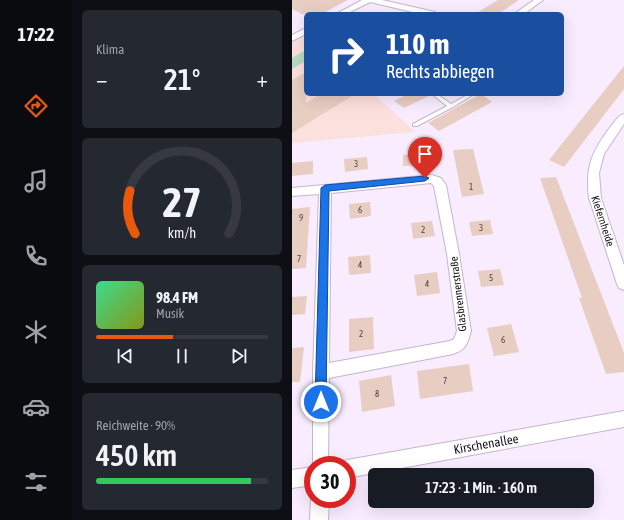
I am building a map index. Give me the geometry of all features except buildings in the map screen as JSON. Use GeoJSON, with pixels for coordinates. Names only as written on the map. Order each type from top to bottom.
{"type":"FeatureCollection","features":[{"type":"Feature","properties":{"kind":"street"},"geometry":{"type":"LineString","coordinates":[[344,12],[368,0]]}},
{"type":"Feature","properties":{"kind":"street"},"geometry":{"type":"LineString","coordinates":[[372,0],[423,12]]}},
{"type":"Feature","properties":{"kind":"street"},"geometry":{"type":"LineString","coordinates":[[521,12],[539,0]]}},
{"type":"Feature","properties":{"kind":"street"},"geometry":{"type":"LineString","coordinates":[[294,36],[304,32]]}},
{"type":"Feature","properties":{"kind":"street","name":"Kiefernheide"},"geometry":{"type":"LineString","coordinates":[[624,117],[598,152],[594,162],[592,186],[624,284]]}},
{"type":"Feature","properties":{"kind":"street","name":"Glasbrennerstraße"},"geometry":{"type":"LineString","coordinates":[[321,372],[453,347],[460,343],[464,331],[453,254],[440,185],[437,181],[432,179],[325,188]]}},
{"type":"Feature","properties":{"kind":"street"},"geometry":{"type":"LineString","coordinates":[[292,192],[325,188],[320,456]]}},
{"type":"Feature","properties":{"kind":"street","name":"Kirschenallee"},"geometry":{"type":"LineString","coordinates":[[356,468],[624,419]]}},
{"type":"Feature","properties":{"kind":"street"},"geometry":{"type":"LineString","coordinates":[[292,479],[304,477]]}},
{"type":"Feature","properties":{"kind":"street"},"geometry":{"type":"LineString","coordinates":[[319,520],[320,508]]}},
{"type":"Feature","properties":{"kind":"lane"},"geometry":{"type":"LineString","coordinates":[[437,96],[451,106]]}},
{"type":"Feature","properties":{"kind":"lane"},"geometry":{"type":"LineString","coordinates":[[415,125],[468,96]]}},
{"type":"Feature","properties":{"kind":"shaded area"},"geometry":{"type":"Polygon","coordinates":[[[304,37],[304,96],[376,96],[415,132],[292,143],[292,43],[304,37]]]}},
{"type":"Feature","properties":{"kind":"green space"},"geometry":{"type":"Polygon","coordinates":[[[304,51],[304,62],[292,69],[292,58],[304,51]]]}},
{"type":"Feature","properties":{"kind":"route"},"geometry":{"type":"LineString","coordinates":[[321,402],[325,188],[425,178]]}}]}
